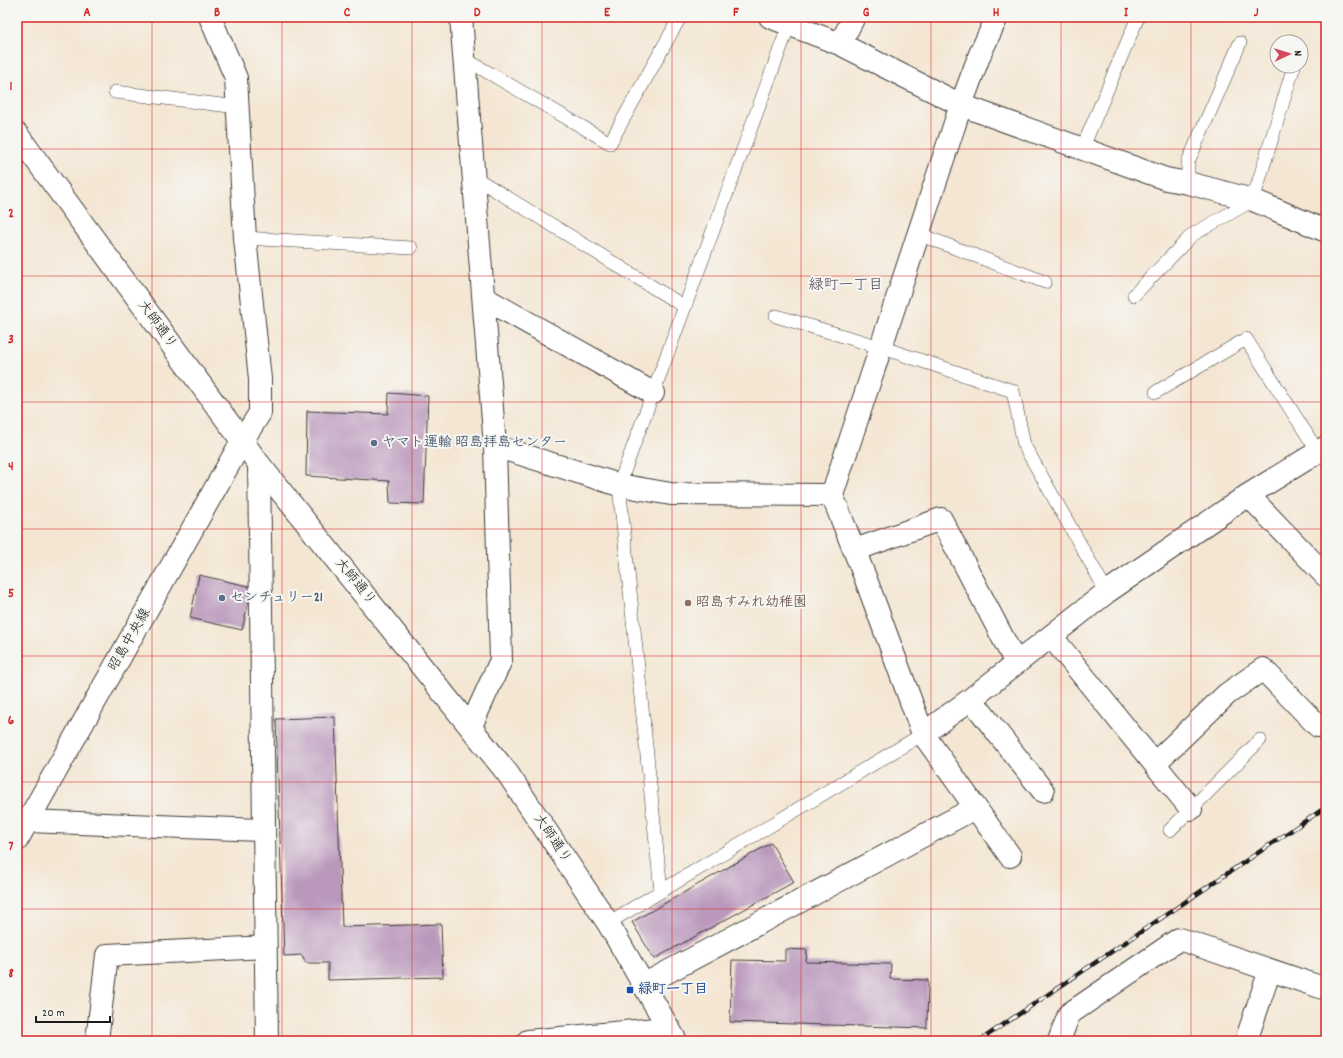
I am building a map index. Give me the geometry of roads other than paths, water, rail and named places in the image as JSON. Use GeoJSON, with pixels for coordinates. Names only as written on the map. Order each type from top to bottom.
{"type":"FeatureCollection","features":[{"type":"Feature","properties":{"kind":"street","name":"昭島中央線"},"geometry":{"type":"LineString","coordinates":[[17,840],[242,441],[260,412],[260,379],[245,238],[236,78],[210,17]]}},
{"type":"Feature","properties":{"kind":"street"},"geometry":{"type":"LineString","coordinates":[[461,17],[495,446],[501,660],[471,726]]}},
{"type":"Feature","properties":{"kind":"street"},"geometry":{"type":"LineString","coordinates":[[840,44],[854,17]]}},
{"type":"Feature","properties":{"kind":"street"},"geometry":{"type":"LineString","coordinates":[[997,17],[980,54],[961,105],[832,495],[855,550],[923,734],[1010,856]]}},
{"type":"Feature","properties":{"kind":"street"},"geometry":{"type":"LineString","coordinates":[[780,21],[840,44],[961,105],[1166,179],[1188,183],[1253,200],[1326,230]]}},
{"type":"Feature","properties":{"kind":"street","name":"大師通り"},"geometry":{"type":"LineString","coordinates":[[17,134],[259,464],[471,726],[508,774],[608,923],[671,1034]]}},
{"type":"Feature","properties":{"kind":"street"},"geometry":{"type":"LineString","coordinates":[[484,298],[653,393]]}},
{"type":"Feature","properties":{"kind":"street"},"geometry":{"type":"LineString","coordinates":[[495,446],[619,485],[671,494],[832,495]]}},
{"type":"Feature","properties":{"kind":"street"},"geometry":{"type":"LineString","coordinates":[[923,734],[1107,592],[1248,495],[1322,450]]}},
{"type":"Feature","properties":{"kind":"street"},"geometry":{"type":"LineString","coordinates":[[259,464],[267,1041]]}},
{"type":"Feature","properties":{"kind":"street"},"geometry":{"type":"LineString","coordinates":[[1248,495],[1326,576]]}},
{"type":"Feature","properties":{"kind":"street"},"geometry":{"type":"LineString","coordinates":[[855,550],[941,519],[1016,663]]}},
{"type":"Feature","properties":{"kind":"street"},"geometry":{"type":"LineString","coordinates":[[1051,636],[1191,809]]}},
{"type":"Feature","properties":{"kind":"street"},"geometry":{"type":"LineString","coordinates":[[1155,763],[1227,694],[1263,669],[1318,726]]}},
{"type":"Feature","properties":{"kind":"street"},"geometry":{"type":"LineString","coordinates":[[970,698],[1043,792]]}},
{"type":"Feature","properties":{"kind":"street"},"geometry":{"type":"LineString","coordinates":[[643,985],[975,808]]}},
{"type":"Feature","properties":{"kind":"street"},"geometry":{"type":"LineString","coordinates":[[28,821],[264,830]]}},
{"type":"Feature","properties":{"kind":"street"},"geometry":{"type":"LineString","coordinates":[[1059,1041],[1068,1014],[1179,938],[1326,989]]}},
{"type":"Feature","properties":{"kind":"street"},"geometry":{"type":"LineString","coordinates":[[97,1041],[107,955],[265,947]]}},
{"type":"Feature","properties":{"kind":"street"},"geometry":{"type":"LineString","coordinates":[[1246,1041],[1270,970]]}},
{"type":"Feature","properties":{"kind":"street"},"geometry":{"type":"LineString","coordinates":[[528,1041],[671,1034]]}},
{"type":"Feature","properties":{"kind":"lane"},"geometry":{"type":"LineString","coordinates":[[465,59],[610,143],[680,17]]}},
{"type":"Feature","properties":{"kind":"lane"},"geometry":{"type":"LineString","coordinates":[[1082,149],[1138,17]]}},
{"type":"Feature","properties":{"kind":"lane"},"geometry":{"type":"LineString","coordinates":[[661,891],[619,485],[685,307],[780,21]]}},
{"type":"Feature","properties":{"kind":"lane"},"geometry":{"type":"LineString","coordinates":[[1188,183],[1188,162],[1240,43]]}},
{"type":"Feature","properties":{"kind":"lane"},"geometry":{"type":"LineString","coordinates":[[1134,295],[1192,235],[1253,200],[1292,74]]}},
{"type":"Feature","properties":{"kind":"lane"},"geometry":{"type":"LineString","coordinates":[[115,92],[238,107]]}},
{"type":"Feature","properties":{"kind":"lane"},"geometry":{"type":"LineString","coordinates":[[474,177],[685,307]]}},
{"type":"Feature","properties":{"kind":"lane"},"geometry":{"type":"LineString","coordinates":[[918,234],[1045,282]]}},
{"type":"Feature","properties":{"kind":"lane"},"geometry":{"type":"LineString","coordinates":[[245,238],[411,248]]}},
{"type":"Feature","properties":{"kind":"lane"},"geometry":{"type":"LineString","coordinates":[[776,316],[880,347],[1013,391],[1024,445],[1107,592]]}},
{"type":"Feature","properties":{"kind":"lane"},"geometry":{"type":"LineString","coordinates":[[1156,392],[1246,338],[1322,450]]}},
{"type":"Feature","properties":{"kind":"lane"},"geometry":{"type":"LineString","coordinates":[[608,923],[923,734]]}},
{"type":"Feature","properties":{"kind":"lane"},"geometry":{"type":"LineString","coordinates":[[1170,830],[1260,740]]}},
{"type":"Feature","properties":{"kind":"railway"},"geometry":{"type":"LineString","coordinates":[[979,1041],[1326,807]]}},
{"type":"Feature","properties":{"kind":"place","name":"ヤマト運輸 昭島拝島センター"},"geometry":{"type":"Point","coordinates":[374,443]}},
{"type":"Feature","properties":{"kind":"place","name":"センチュリー21"},"geometry":{"type":"Point","coordinates":[222,598]}},
{"type":"Feature","properties":{"kind":"place","name":"昭島すみれ幼稚園"},"geometry":{"type":"Point","coordinates":[688,603]}},
{"type":"Feature","properties":{"kind":"place","name":"緑町一丁目"},"geometry":{"type":"Point","coordinates":[630,990]}},
{"type":"Feature","properties":{"kind":"district","name":"緑町一丁目"},"geometry":{"type":"Point","coordinates":[846,286]}}]}
